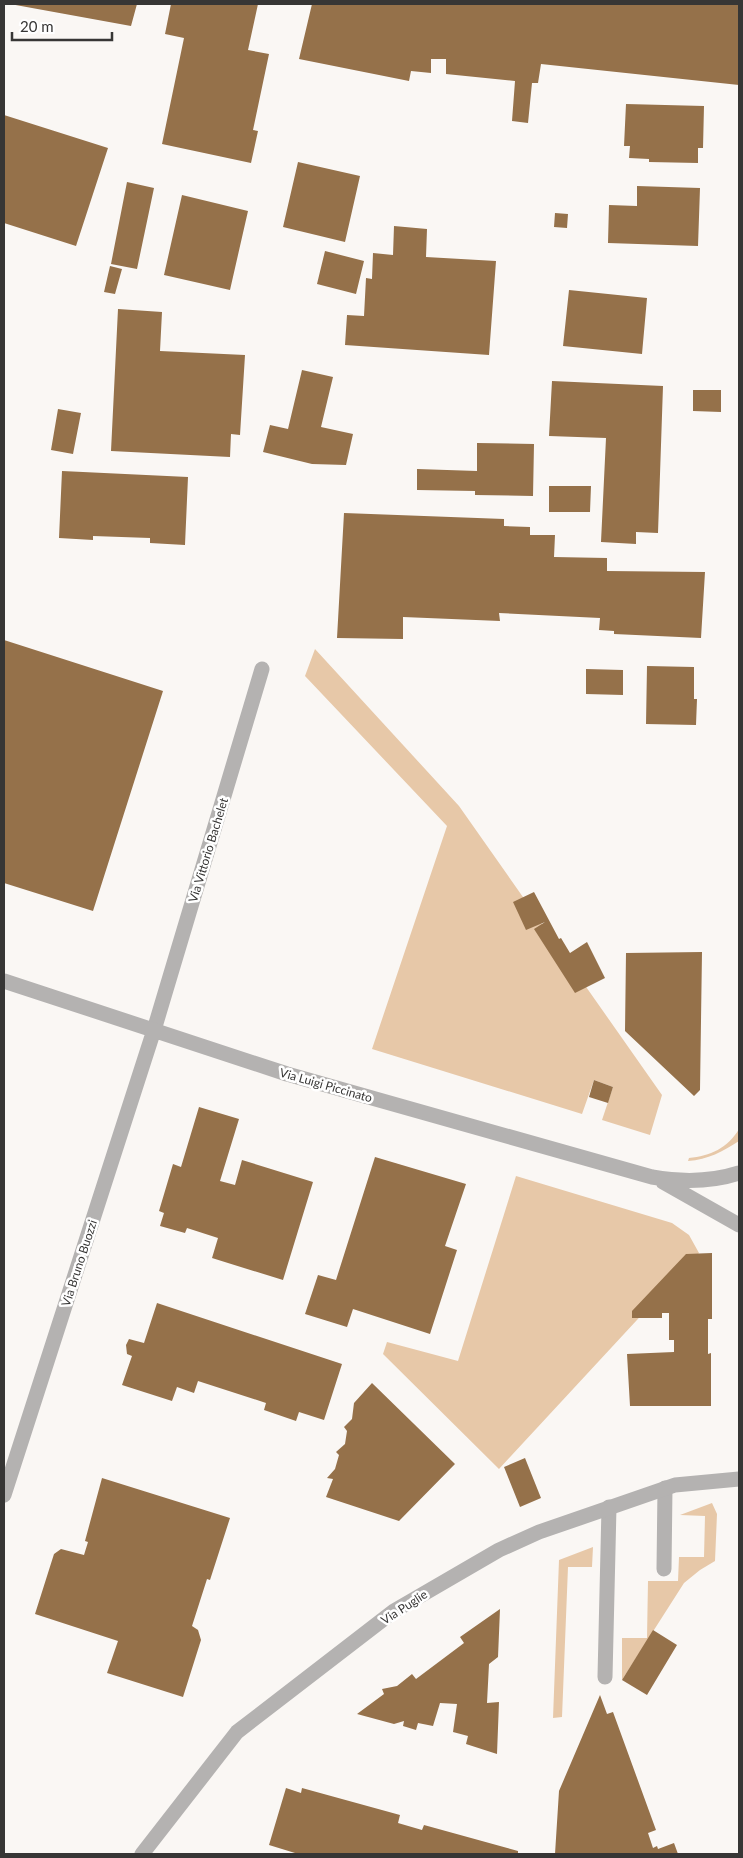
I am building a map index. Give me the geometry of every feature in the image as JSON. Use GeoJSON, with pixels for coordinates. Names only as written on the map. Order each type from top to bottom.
{"type":"FeatureCollection","features":[{"type":"Feature","properties":{"kind":"street","name":"Via Vittorio Bachelet"},"geometry":{"type":"LineString","coordinates":[[154,1030],[262,669]]}},
{"type":"Feature","properties":{"kind":"street","name":"Via Luigi Piccinato"},"geometry":{"type":"LineString","coordinates":[[4,980],[287,1074],[652,1178],[700,1202],[739,1225]]}},
{"type":"Feature","properties":{"kind":"street","name":"Via Bruno Buozzi"},"geometry":{"type":"LineString","coordinates":[[4,1495],[154,1030]]}},
{"type":"Feature","properties":{"kind":"street","name":"Via Luigi Piccinato"},"geometry":{"type":"LineString","coordinates":[[652,1178],[693,1181],[739,1173]]}},
{"type":"Feature","properties":{"kind":"street","name":"Via Puglie"},"geometry":{"type":"LineString","coordinates":[[142,1854],[237,1732],[394,1611],[498,1550],[539,1532],[666,1488],[690,1482],[739,1478]]}},
{"type":"Feature","properties":{"kind":"street"},"geometry":{"type":"LineString","coordinates":[[664,1569],[666,1488]]}},
{"type":"Feature","properties":{"kind":"street"},"geometry":{"type":"LineString","coordinates":[[605,1677],[609,1507]]}},
{"type":"Feature","properties":{"kind":"shaded area"},"geometry":{"type":"Polygon","coordinates":[[[315,649],[459,806],[662,1095],[650,1135],[602,1120],[613,1087],[594,1080],[582,1114],[372,1049],[447,826],[305,676],[315,649]]]}},
{"type":"Feature","properties":{"kind":"shaded area"},"geometry":{"type":"Polygon","coordinates":[[[739,1129],[739,1141],[709,1157],[688,1161],[689,1158],[718,1150],[735,1136],[739,1129]]]}},
{"type":"Feature","properties":{"kind":"shaded area"},"geometry":{"type":"Polygon","coordinates":[[[516,1176],[672,1223],[689,1235],[699,1253],[499,1469],[383,1354],[387,1342],[458,1361],[516,1176]]]}},
{"type":"Feature","properties":{"kind":"shaded area"},"geometry":{"type":"Polygon","coordinates":[[[712,1503],[717,1514],[715,1561],[684,1583],[622,1680],[622,1638],[647,1638],[648,1581],[678,1581],[679,1557],[704,1557],[705,1516],[680,1515],[712,1503]]]}},
{"type":"Feature","properties":{"kind":"shaded area"},"geometry":{"type":"Polygon","coordinates":[[[593,1547],[592,1567],[568,1567],[562,1717],[553,1718],[559,1560],[593,1547]]]}},
{"type":"Feature","properties":{"kind":"building"},"geometry":{"type":"Polygon","coordinates":[[[10,4],[137,4],[131,26],[10,4]]]}},
{"type":"Feature","properties":{"kind":"building"},"geometry":{"type":"Polygon","coordinates":[[[171,4],[258,4],[248,50],[269,54],[253,130],[258,131],[251,163],[162,144],[184,38],[165,34],[171,4]]]}},
{"type":"Feature","properties":{"kind":"building"},"geometry":{"type":"Polygon","coordinates":[[[312,4],[739,4],[739,85],[541,64],[538,83],[532,83],[528,123],[512,121],[515,81],[446,74],[446,59],[431,59],[431,73],[411,71],[409,81],[299,59],[312,4]]]}},
{"type":"Feature","properties":{"kind":"building"},"geometry":{"type":"Polygon","coordinates":[[[626,104],[704,106],[703,148],[698,148],[698,163],[649,162],[649,159],[629,158],[630,146],[624,146],[626,104]]]}},
{"type":"Feature","properties":{"kind":"building"},"geometry":{"type":"Polygon","coordinates":[[[4,115],[108,148],[76,246],[4,223],[4,115]]]}},
{"type":"Feature","properties":{"kind":"building"},"geometry":{"type":"Polygon","coordinates":[[[298,162],[360,176],[345,242],[283,227],[298,162]]]}},
{"type":"Feature","properties":{"kind":"building"},"geometry":{"type":"Polygon","coordinates":[[[127,182],[154,188],[137,269],[111,264],[127,182]]]}},
{"type":"Feature","properties":{"kind":"building"},"geometry":{"type":"Polygon","coordinates":[[[637,186],[700,188],[698,246],[608,243],[609,205],[637,206],[637,186]]]}},
{"type":"Feature","properties":{"kind":"building"},"geometry":{"type":"Polygon","coordinates":[[[182,195],[248,211],[230,290],[164,275],[182,195]]]}},
{"type":"Feature","properties":{"kind":"building"},"geometry":{"type":"Polygon","coordinates":[[[555,213],[568,214],[567,228],[554,227],[555,213]]]}},
{"type":"Feature","properties":{"kind":"building"},"geometry":{"type":"Polygon","coordinates":[[[394,226],[427,229],[426,257],[496,261],[489,355],[345,345],[347,315],[364,316],[366,278],[372,279],[373,253],[393,255],[394,226]]]}},
{"type":"Feature","properties":{"kind":"building"},"geometry":{"type":"Polygon","coordinates":[[[325,251],[364,261],[356,294],[317,284],[325,251]]]}},
{"type":"Feature","properties":{"kind":"building"},"geometry":{"type":"Polygon","coordinates":[[[110,266],[122,269],[115,294],[104,292],[110,266]]]}},
{"type":"Feature","properties":{"kind":"building"},"geometry":{"type":"Polygon","coordinates":[[[569,290],[647,298],[642,354],[563,346],[569,290]]]}},
{"type":"Feature","properties":{"kind":"building"},"geometry":{"type":"Polygon","coordinates":[[[118,309],[162,312],[160,351],[245,355],[240,435],[231,434],[230,457],[111,451],[118,309]]]}},
{"type":"Feature","properties":{"kind":"building"},"geometry":{"type":"Polygon","coordinates":[[[302,370],[333,377],[321,427],[353,434],[346,465],[312,464],[263,452],[270,425],[288,429],[302,370]]]}},
{"type":"Feature","properties":{"kind":"building"},"geometry":{"type":"Polygon","coordinates":[[[552,381],[663,386],[658,533],[636,532],[636,544],[601,542],[606,438],[549,436],[552,381]]]}},
{"type":"Feature","properties":{"kind":"building"},"geometry":{"type":"Polygon","coordinates":[[[693,390],[721,390],[721,412],[693,411],[693,390]]]}},
{"type":"Feature","properties":{"kind":"building"},"geometry":{"type":"Polygon","coordinates":[[[58,409],[81,413],[73,454],[51,450],[58,409]]]}},
{"type":"Feature","properties":{"kind":"building"},"geometry":{"type":"Polygon","coordinates":[[[477,443],[534,444],[533,496],[475,495],[475,491],[417,490],[417,469],[477,471],[477,443]]]}},
{"type":"Feature","properties":{"kind":"building"},"geometry":{"type":"Polygon","coordinates":[[[62,471],[188,477],[185,545],[150,543],[150,538],[93,536],[93,540],[59,538],[62,471]]]}},
{"type":"Feature","properties":{"kind":"building"},"geometry":{"type":"Polygon","coordinates":[[[549,486],[591,486],[590,512],[549,512],[549,486]]]}},
{"type":"Feature","properties":{"kind":"building"},"geometry":{"type":"Polygon","coordinates":[[[344,513],[504,519],[504,526],[530,527],[530,535],[555,535],[554,557],[607,558],[607,571],[705,572],[701,638],[614,634],[614,631],[599,630],[600,618],[499,613],[500,621],[403,617],[403,639],[337,638],[344,513]]]}},
{"type":"Feature","properties":{"kind":"building"},"geometry":{"type":"Polygon","coordinates":[[[4,640],[163,691],[93,911],[4,883],[4,640]]]}},
{"type":"Feature","properties":{"kind":"building"},"geometry":{"type":"Polygon","coordinates":[[[647,666],[694,667],[694,699],[697,699],[696,725],[646,724],[647,666]]]}},
{"type":"Feature","properties":{"kind":"building"},"geometry":{"type":"Polygon","coordinates":[[[586,669],[623,670],[623,695],[586,694],[586,669]]]}},
{"type":"Feature","properties":{"kind":"building"},"geometry":{"type":"Polygon","coordinates":[[[534,892],[559,939],[561,938],[570,953],[587,942],[605,978],[575,993],[534,929],[545,922],[526,930],[513,902],[534,892]]]}},
{"type":"Feature","properties":{"kind":"building"},"geometry":{"type":"Polygon","coordinates":[[[702,952],[700,1090],[694,1096],[625,1031],[626,953],[702,952]]]}},
{"type":"Feature","properties":{"kind":"building"},"geometry":{"type":"Polygon","coordinates":[[[594,1080],[613,1087],[608,1103],[589,1097],[594,1080]]]}},
{"type":"Feature","properties":{"kind":"building"},"geometry":{"type":"Polygon","coordinates":[[[199,1107],[239,1119],[220,1181],[235,1185],[242,1160],[313,1182],[283,1280],[212,1258],[218,1238],[187,1228],[185,1233],[160,1226],[164,1213],[159,1211],[173,1164],[181,1167],[199,1107]]]}},
{"type":"Feature","properties":{"kind":"building"},"geometry":{"type":"Polygon","coordinates":[[[375,1157],[466,1184],[445,1246],[457,1250],[430,1334],[353,1309],[347,1327],[305,1314],[318,1275],[336,1280],[375,1157]]]}},
{"type":"Feature","properties":{"kind":"building"},"geometry":{"type":"Polygon","coordinates":[[[712,1253],[712,1319],[708,1319],[708,1354],[711,1353],[711,1406],[630,1406],[627,1354],[674,1352],[674,1340],[669,1340],[669,1313],[662,1313],[662,1318],[632,1318],[632,1311],[686,1254],[712,1253]]]}},
{"type":"Feature","properties":{"kind":"building"},"geometry":{"type":"Polygon","coordinates":[[[157,1303],[342,1364],[324,1420],[299,1412],[296,1421],[264,1410],[266,1403],[198,1381],[194,1393],[177,1387],[172,1401],[122,1385],[132,1356],[127,1354],[126,1345],[129,1339],[144,1343],[157,1303]]]}},
{"type":"Feature","properties":{"kind":"building"},"geometry":{"type":"Polygon","coordinates":[[[372,1383],[455,1464],[399,1521],[326,1497],[333,1479],[327,1478],[335,1469],[339,1455],[336,1452],[345,1444],[347,1431],[344,1427],[352,1419],[354,1403],[372,1383]]]}},
{"type":"Feature","properties":{"kind":"building"},"geometry":{"type":"Polygon","coordinates":[[[525,1458],[541,1498],[520,1507],[504,1467],[525,1458]]]}},
{"type":"Feature","properties":{"kind":"building"},"geometry":{"type":"Polygon","coordinates":[[[102,1478],[230,1518],[210,1580],[207,1579],[192,1626],[198,1630],[201,1640],[183,1697],[107,1673],[118,1641],[35,1614],[54,1554],[61,1549],[84,1555],[88,1542],[85,1541],[102,1478]]]}},
{"type":"Feature","properties":{"kind":"building"},"geometry":{"type":"Polygon","coordinates":[[[500,1609],[498,1657],[489,1664],[487,1703],[499,1702],[497,1754],[466,1744],[468,1736],[453,1732],[457,1704],[440,1703],[433,1726],[418,1723],[416,1730],[403,1726],[404,1721],[394,1724],[357,1714],[384,1694],[382,1689],[397,1686],[412,1674],[416,1679],[464,1643],[460,1637],[500,1609]]]}},
{"type":"Feature","properties":{"kind":"building"},"geometry":{"type":"Polygon","coordinates":[[[653,1630],[677,1645],[647,1695],[622,1680],[653,1630]]]}},
{"type":"Feature","properties":{"kind":"building"},"geometry":{"type":"Polygon","coordinates":[[[600,1695],[607,1714],[613,1712],[656,1830],[648,1833],[653,1848],[657,1846],[658,1849],[674,1843],[678,1854],[555,1854],[559,1791],[600,1695]]]}},
{"type":"Feature","properties":{"kind":"building"},"geometry":{"type":"Polygon","coordinates":[[[286,1788],[301,1793],[302,1788],[400,1815],[398,1823],[422,1830],[424,1825],[518,1851],[518,1854],[294,1854],[269,1845],[286,1788]]]}}]}
